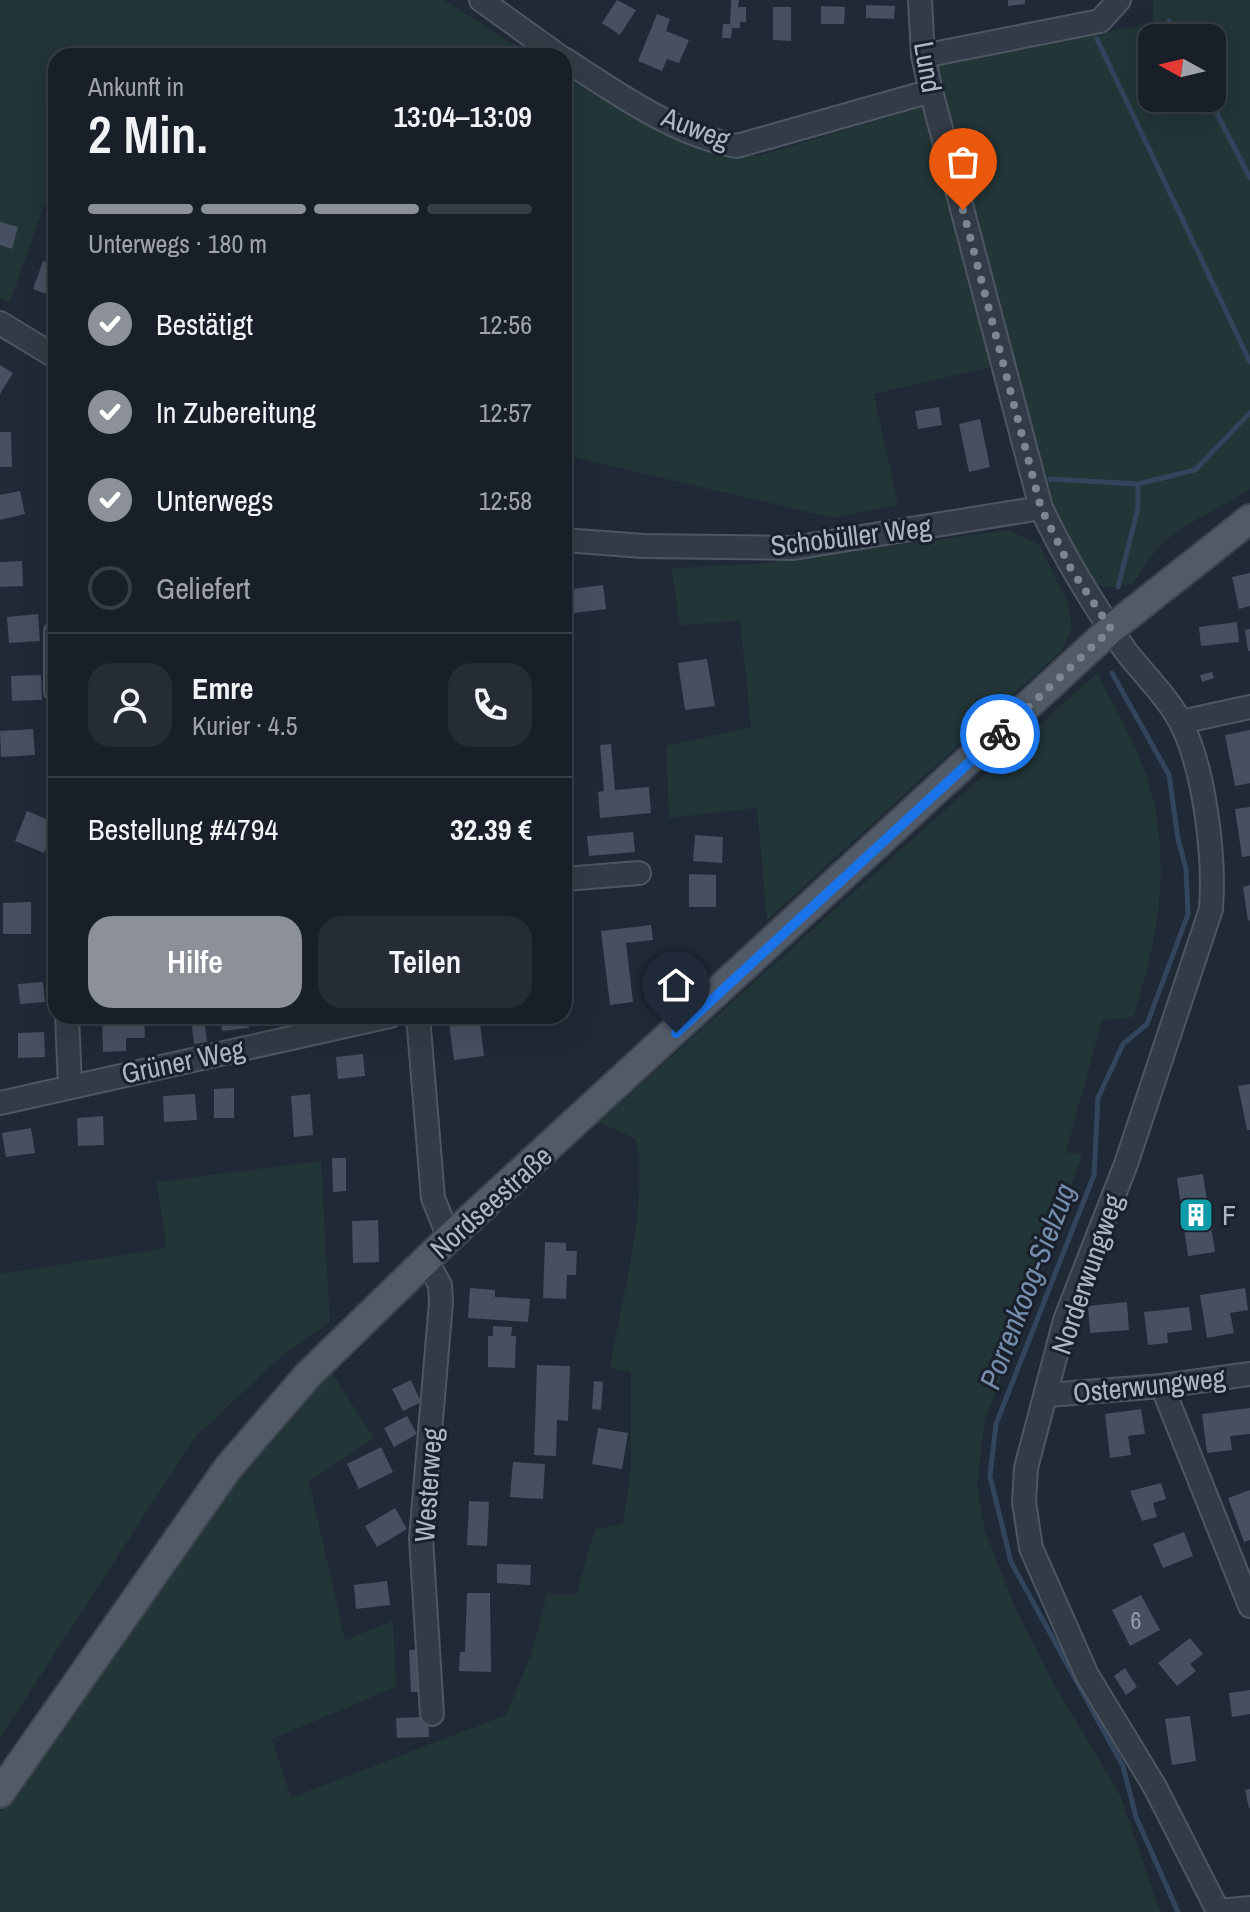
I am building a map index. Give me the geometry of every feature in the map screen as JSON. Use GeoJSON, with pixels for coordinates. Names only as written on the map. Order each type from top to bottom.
{"type":"FeatureCollection","features":[{"type":"Feature","properties":{"kind":"main road","name":"Nordseestraße"},"geometry":{"type":"LineString","coordinates":[[0,1793],[228,1468],[308,1375],[449,1238],[1111,629],[1250,519]]}},
{"type":"Feature","properties":{"kind":"street","name":"Auweg"},"geometry":{"type":"LineString","coordinates":[[481,0],[548,48]]}},
{"type":"Feature","properties":{"kind":"street","name":"Lund"},"geometry":{"type":"LineString","coordinates":[[920,0],[923,56],[931,91],[1041,508],[1071,569],[1111,629]]}},
{"type":"Feature","properties":{"kind":"street"},"geometry":{"type":"LineString","coordinates":[[923,56],[1100,21],[1119,0]]}},
{"type":"Feature","properties":{"kind":"street","name":"Auweg"},"geometry":{"type":"LineString","coordinates":[[572,64],[659,115],[718,143],[737,146],[931,91]]}},
{"type":"Feature","properties":{"kind":"street"},"geometry":{"type":"LineString","coordinates":[[0,323],[48,352]]}},
{"type":"Feature","properties":{"kind":"street","name":"Schobüller Weg"},"geometry":{"type":"LineString","coordinates":[[572,541],[643,546],[793,548],[1041,508]]}},
{"type":"Feature","properties":{"kind":"street","name":"Norderwungweg"},"geometry":{"type":"LineString","coordinates":[[1111,629],[1181,722],[1201,795],[1213,879],[1211,909],[1126,1164],[1065,1320],[1048,1395],[1026,1468],[1024,1502],[1031,1548],[1087,1675],[1155,1787],[1218,1911]]}},
{"type":"Feature","properties":{"kind":"street"},"geometry":{"type":"LineString","coordinates":[[1181,722],[1250,707]]}},
{"type":"Feature","properties":{"kind":"street"},"geometry":{"type":"LineString","coordinates":[[572,878],[639,873]]}},
{"type":"Feature","properties":{"kind":"street"},"geometry":{"type":"LineString","coordinates":[[67,1024],[70,1086]]}},
{"type":"Feature","properties":{"kind":"street","name":"Grüner Weg"},"geometry":{"type":"LineString","coordinates":[[0,1103],[353,1024]]}},
{"type":"Feature","properties":{"kind":"street"},"geometry":{"type":"LineString","coordinates":[[419,1024],[433,1198],[449,1238]]}},
{"type":"Feature","properties":{"kind":"street","name":"Westerweg"},"geometry":{"type":"LineString","coordinates":[[426,1260],[440,1285],[441,1302],[421,1538],[432,1714]]}},
{"type":"Feature","properties":{"kind":"street","name":"Osterwungweg"},"geometry":{"type":"LineString","coordinates":[[1048,1395],[1162,1386],[1250,1374]]}},
{"type":"Feature","properties":{"kind":"street"},"geometry":{"type":"LineString","coordinates":[[1162,1386],[1250,1606]]}},
{"type":"Feature","properties":{"kind":"street"},"geometry":{"type":"LineString","coordinates":[[1218,1911],[1250,1908]]}},
{"type":"Feature","properties":{"kind":"shaded area"},"geometry":{"type":"Polygon","coordinates":[[[0,0],[444,0],[520,48],[48,48],[48,204],[45,203],[10,302],[0,298],[0,0]]]}},
{"type":"Feature","properties":{"kind":"shaded area"},"geometry":{"type":"Polygon","coordinates":[[[1153,0],[1250,0],[1250,489],[1163,543],[1132,584],[1106,588],[1092,581],[1071,555],[1046,480],[933,60],[1138,26],[1138,112],[1226,112],[1226,24],[1153,24],[1153,0]]]}},
{"type":"Feature","properties":{"kind":"shaded area"},"geometry":{"type":"Polygon","coordinates":[[[572,81],[613,106],[714,154],[758,156],[927,105],[996,366],[874,394],[898,505],[833,518],[572,457],[572,81]]]}},
{"type":"Feature","properties":{"kind":"shaded area"},"geometry":{"type":"Polygon","coordinates":[[[1008,530],[1040,545],[1067,601],[1072,628],[1061,651],[767,920],[757,808],[669,818],[666,746],[751,727],[740,621],[680,625],[671,568],[757,564],[1008,530]]]}},
{"type":"Feature","properties":{"kind":"shaded area"},"geometry":{"type":"Polygon","coordinates":[[[1097,673],[1137,750],[1155,807],[1161,868],[1156,928],[1133,1017],[1102,1020],[1066,1153],[1082,1154],[1029,1311],[985,1419],[977,1484],[985,1531],[1014,1605],[1055,1686],[1121,1797],[1160,1912],[0,1912],[0,1812],[276,1427],[331,1372],[374,1438],[309,1481],[345,1640],[393,1621],[396,1687],[272,1739],[291,1798],[506,1715],[532,1652],[547,1594],[576,1594],[595,1529],[623,1524],[631,1470],[631,1372],[610,1368],[632,1254],[639,1169],[637,1140],[599,1122],[1097,673]]]}},
{"type":"Feature","properties":{"kind":"shaded area"},"geometry":{"type":"Polygon","coordinates":[[[321,1161],[330,1322],[283,1355],[195,1437],[0,1738],[0,1274],[166,1248],[157,1182],[321,1161]]]}},
{"type":"Feature","properties":{"kind":"building"},"geometry":{"type":"Polygon","coordinates":[[[617,0],[636,10],[620,35],[602,23],[617,0]]]}},
{"type":"Feature","properties":{"kind":"building"},"geometry":{"type":"Polygon","coordinates":[[[731,0],[739,0],[738,7],[746,7],[746,22],[740,22],[740,28],[732,28],[731,38],[722,38],[723,24],[730,24],[731,0]]]}},
{"type":"Feature","properties":{"kind":"building"},"geometry":{"type":"Polygon","coordinates":[[[1008,0],[1025,0],[1025,4],[1008,6],[1008,0]]]}},
{"type":"Feature","properties":{"kind":"building"},"geometry":{"type":"Polygon","coordinates":[[[866,5],[895,6],[894,19],[866,18],[866,5]]]}},
{"type":"Feature","properties":{"kind":"building"},"geometry":{"type":"Polygon","coordinates":[[[821,6],[845,7],[844,24],[821,24],[821,6]]]}},
{"type":"Feature","properties":{"kind":"building"},"geometry":{"type":"Polygon","coordinates":[[[773,7],[791,7],[791,41],[773,40],[773,7]]]}},
{"type":"Feature","properties":{"kind":"building"},"geometry":{"type":"Polygon","coordinates":[[[657,14],[670,19],[666,31],[689,40],[679,63],[667,59],[662,71],[638,61],[657,14]]]}},
{"type":"Feature","properties":{"kind":"building"},"geometry":{"type":"Polygon","coordinates":[[[0,222],[18,227],[12,249],[0,245],[0,222]]]}},
{"type":"Feature","properties":{"kind":"building"},"geometry":{"type":"Polygon","coordinates":[[[43,261],[48,263],[48,295],[33,289],[43,261]]]}},
{"type":"Feature","properties":{"kind":"building"},"geometry":{"type":"Polygon","coordinates":[[[0,365],[13,373],[0,394],[0,365]]]}},
{"type":"Feature","properties":{"kind":"building"},"geometry":{"type":"Polygon","coordinates":[[[939,407],[942,425],[918,429],[915,411],[939,407]]]}},
{"type":"Feature","properties":{"kind":"building"},"geometry":{"type":"Polygon","coordinates":[[[980,419],[990,467],[969,472],[959,424],[980,419]]]}},
{"type":"Feature","properties":{"kind":"building"},"geometry":{"type":"Polygon","coordinates":[[[0,432],[11,432],[12,467],[0,467],[0,432]]]}},
{"type":"Feature","properties":{"kind":"building"},"geometry":{"type":"Polygon","coordinates":[[[20,491],[25,514],[0,520],[0,495],[20,491]]]}},
{"type":"Feature","properties":{"kind":"building"},"geometry":{"type":"Polygon","coordinates":[[[22,561],[23,586],[0,587],[0,562],[22,561]]]}},
{"type":"Feature","properties":{"kind":"building"},"geometry":{"type":"Polygon","coordinates":[[[1250,573],[1250,606],[1239,609],[1232,577],[1250,573]]]}},
{"type":"Feature","properties":{"kind":"building"},"geometry":{"type":"Polygon","coordinates":[[[603,585],[606,609],[574,613],[572,589],[603,585]]]}},
{"type":"Feature","properties":{"kind":"building"},"geometry":{"type":"Polygon","coordinates":[[[38,614],[40,641],[9,643],[7,617],[38,614]]]}},
{"type":"Feature","properties":{"kind":"building"},"geometry":{"type":"Polygon","coordinates":[[[1237,622],[1239,642],[1201,646],[1199,627],[1237,622]]]}},
{"type":"Feature","properties":{"kind":"building"},"geometry":{"type":"Polygon","coordinates":[[[1250,629],[1250,651],[1248,651],[1245,630],[1250,629]]]}},
{"type":"Feature","properties":{"kind":"building"},"geometry":{"type":"Polygon","coordinates":[[[707,659],[715,706],[685,710],[678,663],[707,659]]]}},
{"type":"Feature","properties":{"kind":"building"},"geometry":{"type":"Polygon","coordinates":[[[1212,672],[1214,678],[1202,682],[1200,675],[1212,672]]]}},
{"type":"Feature","properties":{"kind":"building"},"geometry":{"type":"Polygon","coordinates":[[[41,675],[42,700],[12,701],[11,676],[41,675]]]}},
{"type":"Feature","properties":{"kind":"building"},"geometry":{"type":"Polygon","coordinates":[[[33,729],[35,755],[1,757],[0,731],[33,729]]]}},
{"type":"Feature","properties":{"kind":"building"},"geometry":{"type":"Polygon","coordinates":[[[1250,730],[1250,783],[1235,786],[1225,735],[1250,730]]]}},
{"type":"Feature","properties":{"kind":"building"},"geometry":{"type":"Polygon","coordinates":[[[611,744],[615,790],[649,787],[651,813],[600,818],[598,792],[604,791],[600,745],[611,744]]]}},
{"type":"Feature","properties":{"kind":"building"},"geometry":{"type":"Polygon","coordinates":[[[1250,807],[1250,856],[1242,857],[1235,809],[1250,807]]]}},
{"type":"Feature","properties":{"kind":"building"},"geometry":{"type":"Polygon","coordinates":[[[27,811],[48,820],[48,843],[44,853],[15,841],[27,811]]]}},
{"type":"Feature","properties":{"kind":"building"},"geometry":{"type":"Polygon","coordinates":[[[633,832],[635,852],[589,856],[587,836],[633,832]]]}},
{"type":"Feature","properties":{"kind":"building"},"geometry":{"type":"Polygon","coordinates":[[[695,835],[723,837],[722,863],[693,861],[695,835]]]}},
{"type":"Feature","properties":{"kind":"building"},"geometry":{"type":"Polygon","coordinates":[[[689,874],[716,875],[716,907],[689,907],[689,874]]]}},
{"type":"Feature","properties":{"kind":"building"},"geometry":{"type":"Polygon","coordinates":[[[1250,885],[1250,920],[1248,921],[1243,887],[1250,885]]]}},
{"type":"Feature","properties":{"kind":"building"},"geometry":{"type":"Polygon","coordinates":[[[31,902],[31,934],[3,934],[3,903],[31,902]]]}},
{"type":"Feature","properties":{"kind":"building"},"geometry":{"type":"Polygon","coordinates":[[[651,925],[653,940],[626,943],[633,1002],[610,1005],[601,931],[651,925]]]}},
{"type":"Feature","properties":{"kind":"building"},"geometry":{"type":"Polygon","coordinates":[[[43,982],[45,1002],[20,1004],[18,984],[43,982]]]}},
{"type":"Feature","properties":{"kind":"building"},"geometry":{"type":"Polygon","coordinates":[[[102,1024],[144,1024],[145,1038],[126,1038],[126,1051],[103,1052],[102,1024]]]}},
{"type":"Feature","properties":{"kind":"building"},"geometry":{"type":"Polygon","coordinates":[[[192,1024],[205,1024],[207,1042],[194,1044],[192,1024]]]}},
{"type":"Feature","properties":{"kind":"building"},"geometry":{"type":"Polygon","coordinates":[[[222,1024],[248,1024],[249,1028],[222,1031],[222,1024]]]}},
{"type":"Feature","properties":{"kind":"building"},"geometry":{"type":"Polygon","coordinates":[[[449,1024],[480,1024],[484,1056],[454,1060],[449,1024]]]}},
{"type":"Feature","properties":{"kind":"building"},"geometry":{"type":"Polygon","coordinates":[[[44,1032],[45,1057],[18,1058],[18,1033],[44,1032]]]}},
{"type":"Feature","properties":{"kind":"building"},"geometry":{"type":"Polygon","coordinates":[[[363,1054],[365,1076],[338,1079],[336,1057],[363,1054]]]}},
{"type":"Feature","properties":{"kind":"building"},"geometry":{"type":"Polygon","coordinates":[[[1250,1084],[1250,1130],[1247,1130],[1238,1086],[1250,1084]]]}},
{"type":"Feature","properties":{"kind":"building"},"geometry":{"type":"Polygon","coordinates":[[[234,1088],[234,1118],[214,1118],[214,1089],[234,1088]]]}},
{"type":"Feature","properties":{"kind":"building"},"geometry":{"type":"Polygon","coordinates":[[[195,1094],[197,1120],[164,1122],[163,1096],[195,1094]]]}},
{"type":"Feature","properties":{"kind":"building"},"geometry":{"type":"Polygon","coordinates":[[[310,1094],[313,1135],[294,1137],[291,1096],[310,1094]]]}},
{"type":"Feature","properties":{"kind":"building"},"geometry":{"type":"Polygon","coordinates":[[[103,1116],[104,1145],[78,1146],[77,1118],[103,1116]]]}},
{"type":"Feature","properties":{"kind":"building"},"geometry":{"type":"Polygon","coordinates":[[[31,1128],[35,1153],[6,1157],[2,1133],[31,1128]]]}},
{"type":"Feature","properties":{"kind":"building"},"geometry":{"type":"Polygon","coordinates":[[[332,1158],[346,1158],[346,1191],[333,1192],[332,1158]]]}},
{"type":"Feature","properties":{"kind":"building","name":"F"},"geometry":{"type":"Polygon","coordinates":[[[1203,1174],[1215,1252],[1188,1256],[1177,1178],[1203,1174]]]}},
{"type":"Feature","properties":{"kind":"building"},"geometry":{"type":"Polygon","coordinates":[[[378,1220],[379,1262],[353,1263],[352,1221],[378,1220]]]}},
{"type":"Feature","properties":{"kind":"building"},"geometry":{"type":"Polygon","coordinates":[[[545,1242],[566,1243],[566,1251],[577,1251],[576,1275],[567,1275],[566,1299],[543,1298],[545,1242]]]}},
{"type":"Feature","properties":{"kind":"building"},"geometry":{"type":"Polygon","coordinates":[[[470,1288],[495,1290],[495,1297],[530,1299],[528,1322],[468,1318],[470,1288]]]}},
{"type":"Feature","properties":{"kind":"building"},"geometry":{"type":"Polygon","coordinates":[[[1245,1288],[1248,1310],[1230,1313],[1234,1333],[1207,1338],[1200,1295],[1245,1288]]]}},
{"type":"Feature","properties":{"kind":"building"},"geometry":{"type":"Polygon","coordinates":[[[1127,1302],[1129,1330],[1090,1333],[1088,1306],[1127,1302]]]}},
{"type":"Feature","properties":{"kind":"building"},"geometry":{"type":"Polygon","coordinates":[[[1189,1307],[1192,1330],[1167,1333],[1168,1343],[1148,1345],[1144,1312],[1189,1307]]]}},
{"type":"Feature","properties":{"kind":"building"},"geometry":{"type":"Polygon","coordinates":[[[493,1326],[512,1327],[511,1336],[516,1336],[515,1368],[488,1367],[488,1336],[493,1336],[493,1326]]]}},
{"type":"Feature","properties":{"kind":"building"},"geometry":{"type":"Polygon","coordinates":[[[537,1365],[570,1366],[568,1421],[557,1420],[556,1456],[534,1455],[537,1365]]]}},
{"type":"Feature","properties":{"kind":"building"},"geometry":{"type":"Polygon","coordinates":[[[411,1380],[421,1402],[403,1411],[392,1389],[411,1380]]]}},
{"type":"Feature","properties":{"kind":"building"},"geometry":{"type":"Polygon","coordinates":[[[594,1381],[603,1382],[601,1410],[592,1409],[594,1381]]]}},
{"type":"Feature","properties":{"kind":"building"},"geometry":{"type":"Polygon","coordinates":[[[1250,1408],[1250,1434],[1230,1436],[1232,1450],[1207,1453],[1202,1414],[1250,1408]]]}},
{"type":"Feature","properties":{"kind":"building"},"geometry":{"type":"Polygon","coordinates":[[[1141,1409],[1145,1434],[1128,1436],[1131,1455],[1110,1458],[1105,1414],[1141,1409]]]}},
{"type":"Feature","properties":{"kind":"building"},"geometry":{"type":"Polygon","coordinates":[[[407,1416],[417,1434],[394,1447],[384,1428],[407,1416]]]}},
{"type":"Feature","properties":{"kind":"building"},"geometry":{"type":"Polygon","coordinates":[[[598,1428],[628,1433],[622,1469],[592,1464],[598,1428]]]}},
{"type":"Feature","properties":{"kind":"building"},"geometry":{"type":"Polygon","coordinates":[[[381,1447],[393,1472],[359,1489],[347,1464],[381,1447]]]}},
{"type":"Feature","properties":{"kind":"building"},"geometry":{"type":"Polygon","coordinates":[[[513,1462],[545,1464],[543,1499],[510,1497],[513,1462]]]}},
{"type":"Feature","properties":{"kind":"building"},"geometry":{"type":"Polygon","coordinates":[[[1161,1483],[1166,1499],[1153,1503],[1157,1517],[1142,1521],[1130,1491],[1161,1483]]]}},
{"type":"Feature","properties":{"kind":"building"},"geometry":{"type":"Polygon","coordinates":[[[1250,1490],[1250,1540],[1244,1542],[1228,1498],[1250,1490]]]}},
{"type":"Feature","properties":{"kind":"building"},"geometry":{"type":"Polygon","coordinates":[[[469,1501],[489,1502],[487,1546],[467,1545],[469,1501]]]}},
{"type":"Feature","properties":{"kind":"building"},"geometry":{"type":"Polygon","coordinates":[[[395,1508],[407,1529],[377,1547],[365,1526],[395,1508]]]}},
{"type":"Feature","properties":{"kind":"building"},"geometry":{"type":"Polygon","coordinates":[[[1184,1532],[1193,1556],[1163,1568],[1153,1544],[1184,1532]]]}},
{"type":"Feature","properties":{"kind":"building"},"geometry":{"type":"Polygon","coordinates":[[[497,1564],[531,1565],[530,1585],[497,1583],[497,1564]]]}},
{"type":"Feature","properties":{"kind":"building"},"geometry":{"type":"Polygon","coordinates":[[[387,1581],[390,1605],[356,1609],[354,1585],[387,1581]]]}},
{"type":"Feature","properties":{"kind":"building"},"geometry":{"type":"Polygon","coordinates":[[[467,1593],[490,1593],[491,1672],[459,1671],[460,1652],[465,1652],[467,1593]]]}},
{"type":"Feature","properties":{"kind":"building"},"geometry":{"type":"Polygon","coordinates":[[[1141,1595],[1160,1630],[1130,1646],[1112,1610],[1141,1595]]]}},
{"type":"Feature","properties":{"kind":"building"},"geometry":{"type":"Polygon","coordinates":[[[1190,1638],[1203,1654],[1190,1664],[1196,1671],[1177,1686],[1158,1663],[1190,1638]]]}},
{"type":"Feature","properties":{"kind":"building"},"geometry":{"type":"Polygon","coordinates":[[[425,1649],[427,1692],[411,1692],[409,1650],[425,1649]]]}},
{"type":"Feature","properties":{"kind":"building"},"geometry":{"type":"Polygon","coordinates":[[[1125,1668],[1137,1687],[1126,1695],[1114,1676],[1125,1668]]]}},
{"type":"Feature","properties":{"kind":"building"},"geometry":{"type":"Polygon","coordinates":[[[1250,1690],[1250,1714],[1232,1717],[1229,1693],[1250,1690]]]}},
{"type":"Feature","properties":{"kind":"building"},"geometry":{"type":"Polygon","coordinates":[[[1190,1716],[1196,1761],[1172,1765],[1165,1719],[1190,1716]]]}},
{"type":"Feature","properties":{"kind":"building"},"geometry":{"type":"Polygon","coordinates":[[[428,1717],[429,1737],[397,1738],[396,1718],[428,1717]]]}},
{"type":"Feature","properties":{"kind":"building"},"geometry":{"type":"Polygon","coordinates":[[[1250,1789],[1250,1808],[1249,1808],[1245,1790],[1250,1789]]]}},
{"type":"Feature","properties":{"kind":"waterway"},"geometry":{"type":"LineString","coordinates":[[1097,39],[1250,362]]}},
{"type":"Feature","properties":{"kind":"waterway"},"geometry":{"type":"LineString","coordinates":[[1216,112],[1250,178]]}},
{"type":"Feature","properties":{"kind":"waterway"},"geometry":{"type":"LineString","coordinates":[[1050,479],[1138,484],[1195,470],[1250,413]]}},
{"type":"Feature","properties":{"kind":"waterway","name":"Porrenkoog-Sielzug"},"geometry":{"type":"LineString","coordinates":[[1118,587],[1138,508],[1138,484]]}},
{"type":"Feature","properties":{"kind":"waterway","name":"Porrenkoog-Sielzug"},"geometry":{"type":"LineString","coordinates":[[1112,673],[1169,775],[1178,839],[1186,869],[1188,914],[1147,1024],[1123,1044],[1098,1098],[1094,1175],[996,1424],[990,1476],[1011,1562],[1123,1766],[1136,1817],[1178,1912]]}},
{"type":"Feature","properties":{"kind":"way so far"},"geometry":{"type":"LineString","coordinates":[[963,210],[1041,508],[1071,569],[1111,629],[1000,734]]}},
{"type":"Feature","properties":{"kind":"place","name":"F"},"geometry":{"type":"Point","coordinates":[1196,1215]}},
{"type":"Feature","properties":{"kind":"route"},"geometry":{"type":"LineString","coordinates":[[676,1033],[1000,734]]}}]}
